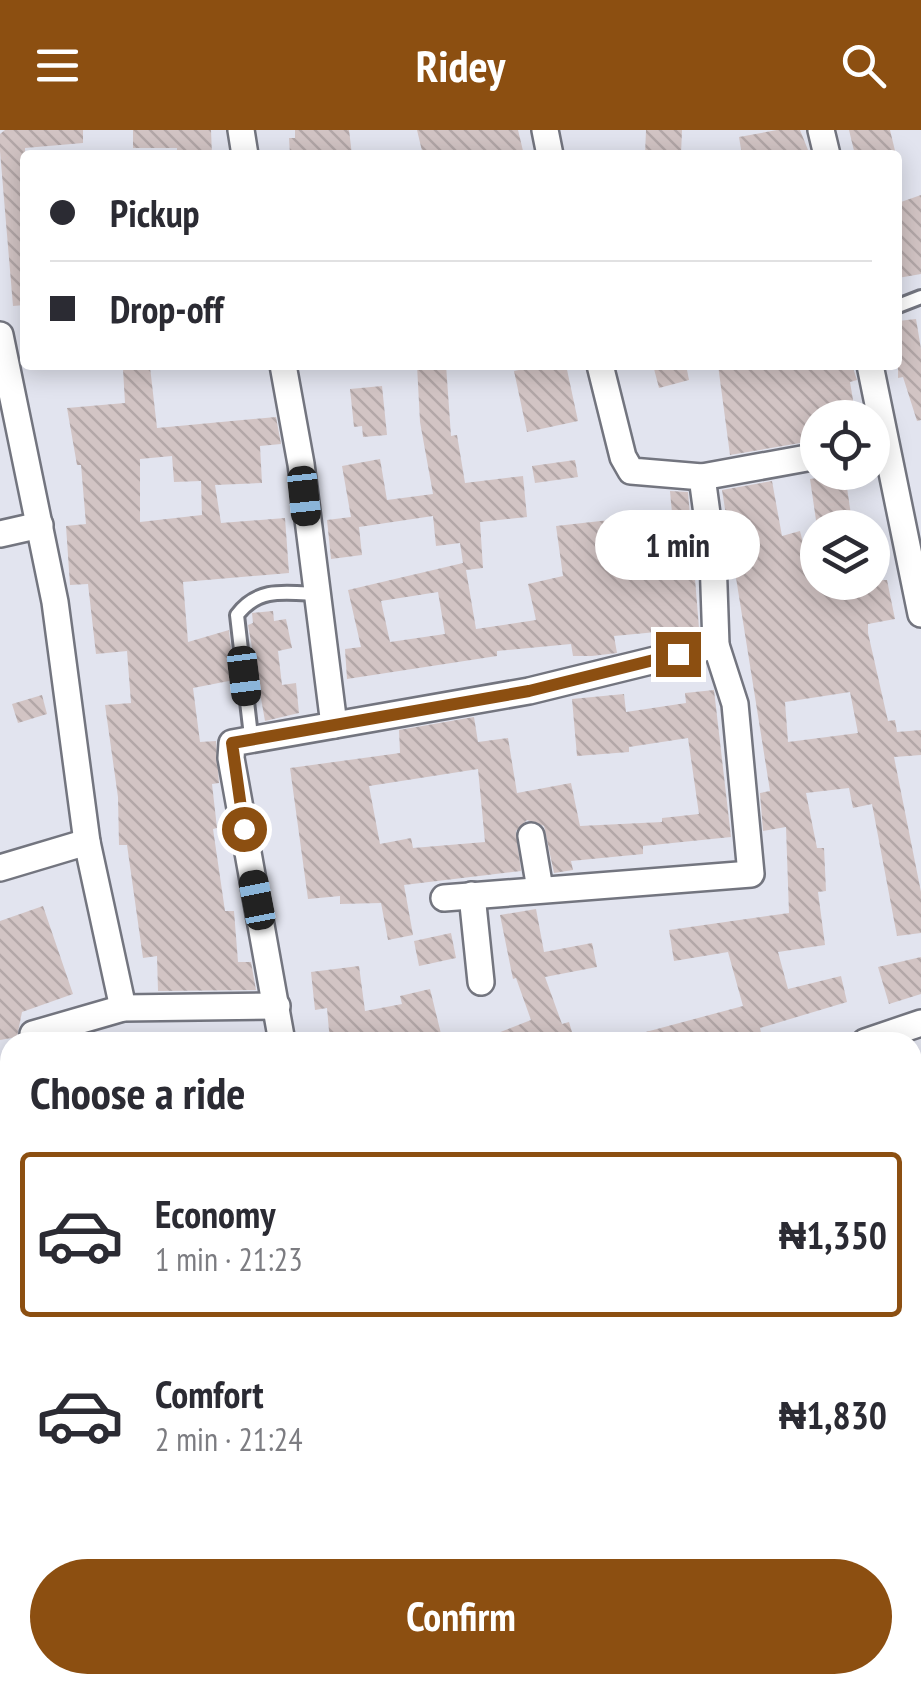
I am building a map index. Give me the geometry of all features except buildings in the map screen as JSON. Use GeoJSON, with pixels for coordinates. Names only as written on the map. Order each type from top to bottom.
{"type":"FeatureCollection","features":[{"type":"Feature","properties":{"kind":"street"},"geometry":{"type":"LineString","coordinates":[[0,334],[40,525],[87,842],[124,1008]]}},
{"type":"Feature","properties":{"kind":"street"},"geometry":{"type":"LineString","coordinates":[[284,370],[301,464],[314,594],[334,725]]}},
{"type":"Feature","properties":{"kind":"street"},"geometry":{"type":"LineString","coordinates":[[601,370],[623,457],[631,471],[702,476],[800,459]]}},
{"type":"Feature","properties":{"kind":"street"},"geometry":{"type":"LineString","coordinates":[[871,370],[874,400]]}},
{"type":"Feature","properties":{"kind":"street"},"geometry":{"type":"LineString","coordinates":[[890,467],[911,508],[921,614]]}},
{"type":"Feature","properties":{"kind":"street"},"geometry":{"type":"LineString","coordinates":[[444,898],[751,874],[735,704],[716,645],[713,558],[702,476]]}},
{"type":"Feature","properties":{"kind":"street"},"geometry":{"type":"LineString","coordinates":[[0,534],[40,525]]}},
{"type":"Feature","properties":{"kind":"street"},"geometry":{"type":"LineString","coordinates":[[281,1032],[231,758],[232,743],[251,736],[529,691],[716,645]]}},
{"type":"Feature","properties":{"kind":"street"},"geometry":{"type":"LineString","coordinates":[[531,836],[540,889]]}},
{"type":"Feature","properties":{"kind":"street"},"geometry":{"type":"LineString","coordinates":[[0,868],[87,842]]}},
{"type":"Feature","properties":{"kind":"street"},"geometry":{"type":"LineString","coordinates":[[472,896],[481,982]]}},
{"type":"Feature","properties":{"kind":"street"},"geometry":{"type":"LineString","coordinates":[[40,1032],[124,1008],[277,1006]]}},
{"type":"Feature","properties":{"kind":"street"},"geometry":{"type":"LineString","coordinates":[[894,1032],[921,1023]]}},
{"type":"Feature","properties":{"kind":"lane"},"geometry":{"type":"LineString","coordinates":[[251,736],[236,615],[248,600],[265,593],[314,594]]}},
{"type":"Feature","properties":{"kind":"route"},"geometry":{"type":"LineString","coordinates":[[244,829],[231,758],[232,743],[251,736],[529,691],[678,654]]}}]}
